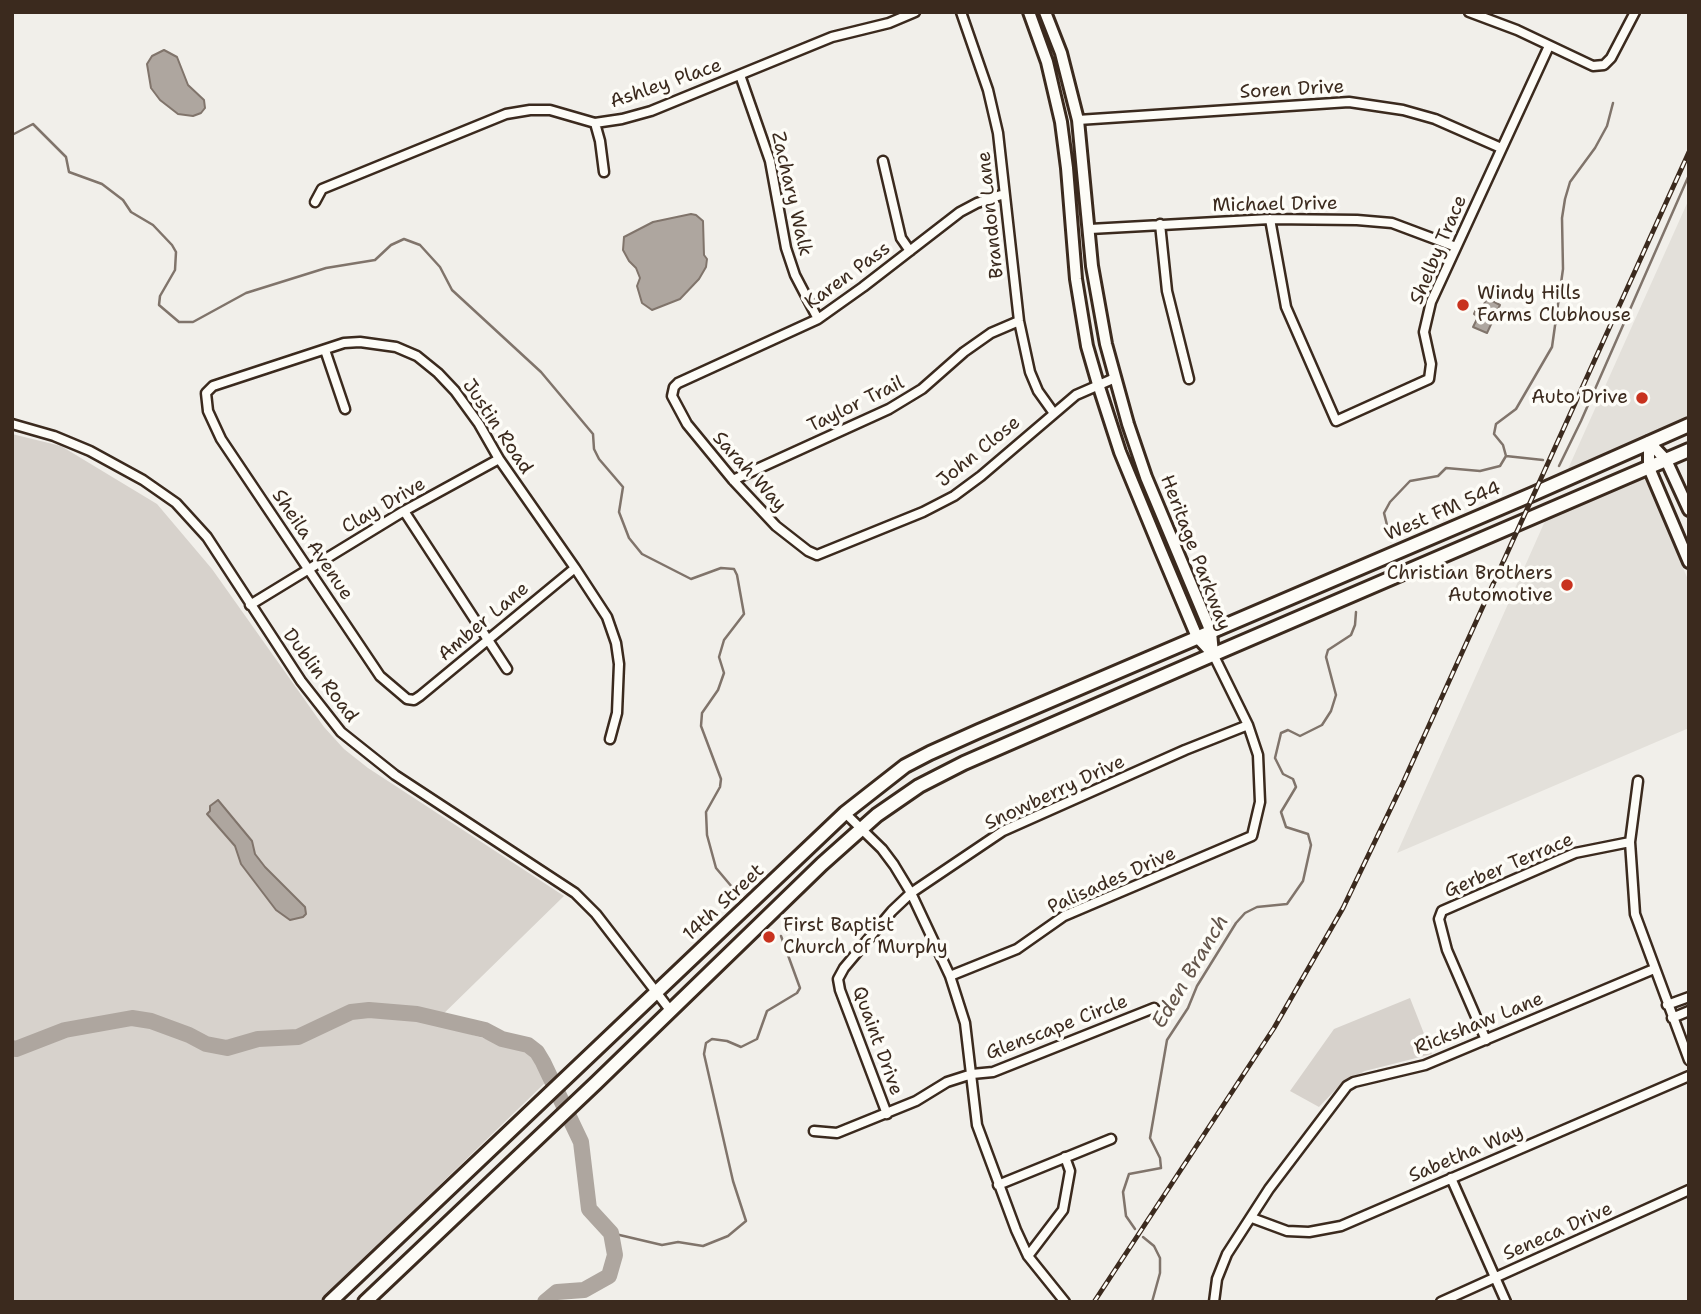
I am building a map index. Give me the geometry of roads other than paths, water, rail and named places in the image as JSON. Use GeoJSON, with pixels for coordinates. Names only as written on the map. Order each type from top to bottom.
{"type":"FeatureCollection","features":[{"type":"Feature","properties":{"kind":"main road","name":"Heritage Parkway"},"geometry":{"type":"LineString","coordinates":[[1029,12],[1047,62],[1061,122],[1077,290],[1087,346],[1133,483],[1197,638],[1213,654]]}},
{"type":"Feature","properties":{"kind":"main road","name":"Heritage Parkway"},"geometry":{"type":"LineString","coordinates":[[1045,12],[1061,53],[1078,120],[1099,311],[1115,378],[1146,477],[1211,632],[1213,654]]}},
{"type":"Feature","properties":{"kind":"main road","name":"West FM 544"},"geometry":{"type":"LineString","coordinates":[[1211,632],[1689,425]]}},
{"type":"Feature","properties":{"kind":"main road"},"geometry":{"type":"LineString","coordinates":[[1649,442],[1666,460],[1689,510]]}},
{"type":"Feature","properties":{"kind":"main road"},"geometry":{"type":"LineString","coordinates":[[1649,442],[1649,468],[1689,562]]}},
{"type":"Feature","properties":{"kind":"main road"},"geometry":{"type":"LineString","coordinates":[[1213,654],[1689,450]]}},
{"type":"Feature","properties":{"kind":"main road"},"geometry":{"type":"LineString","coordinates":[[1133,483],[1146,477]]}},
{"type":"Feature","properties":{"kind":"main road","name":"14th Street"},"geometry":{"type":"LineString","coordinates":[[330,1302],[845,813],[895,774],[930,752],[1211,632]]}},
{"type":"Feature","properties":{"kind":"main road","name":"14th Street"},"geometry":{"type":"LineString","coordinates":[[365,1302],[822,864],[862,829],[919,786],[940,775],[1213,654]]}},
{"type":"Feature","properties":{"kind":"street","name":"Ashley Place"},"geometry":{"type":"LineString","coordinates":[[315,202],[322,189],[506,114],[550,110],[595,123],[622,119],[651,111],[832,37],[889,23],[915,12]]}},
{"type":"Feature","properties":{"kind":"street","name":"Brandon Lane"},"geometry":{"type":"LineString","coordinates":[[961,12],[988,90],[998,133],[1019,321],[1030,372],[1038,391],[1053,412]]}},
{"type":"Feature","properties":{"kind":"street"},"geometry":{"type":"LineString","coordinates":[[1469,12],[1593,66],[1604,65],[1611,58],[1635,12]]}},
{"type":"Feature","properties":{"kind":"street","name":"Shelby Trace"},"geometry":{"type":"LineString","coordinates":[[1270,219],[1286,307],[1336,421],[1429,379],[1431,364],[1425,342],[1425,325],[1431,302],[1549,46]]}},
{"type":"Feature","properties":{"kind":"street","name":"Zachary Walk"},"geometry":{"type":"LineString","coordinates":[[740,75],[770,161],[786,248],[795,275],[818,319]]}},
{"type":"Feature","properties":{"kind":"street","name":"Soren Drive"},"geometry":{"type":"LineString","coordinates":[[1078,120],[1349,102],[1403,110],[1435,119],[1501,148]]}},
{"type":"Feature","properties":{"kind":"street"},"geometry":{"type":"LineString","coordinates":[[595,123],[604,172]]}},
{"type":"Feature","properties":{"kind":"street"},"geometry":{"type":"LineString","coordinates":[[883,161],[901,238],[910,251]]}},
{"type":"Feature","properties":{"kind":"street","name":"Karen Pass"},"geometry":{"type":"LineString","coordinates":[[672,396],[678,383],[818,319],[839,306],[960,212],[1004,194]]}},
{"type":"Feature","properties":{"kind":"street","name":"Michael Drive"},"geometry":{"type":"LineString","coordinates":[[1090,229],[1270,219],[1392,223],[1456,247]]}},
{"type":"Feature","properties":{"kind":"street"},"geometry":{"type":"LineString","coordinates":[[1160,224],[1167,291],[1189,379]]}},
{"type":"Feature","properties":{"kind":"street","name":"Taylor Trail"},"geometry":{"type":"LineString","coordinates":[[733,480],[890,408],[922,389],[964,352],[992,333],[1019,321]]}},
{"type":"Feature","properties":{"kind":"street","name":"Justin Road"},"geometry":{"type":"LineString","coordinates":[[206,393],[213,386],[344,344],[360,342],[396,347],[417,356],[455,391],[607,617],[616,643],[619,664],[617,713],[610,739]]}},
{"type":"Feature","properties":{"kind":"street"},"geometry":{"type":"LineString","coordinates":[[325,349],[345,409]]}},
{"type":"Feature","properties":{"kind":"street","name":"John Close"},"geometry":{"type":"LineString","coordinates":[[817,555],[923,512],[954,496],[1076,395],[1115,378]]}},
{"type":"Feature","properties":{"kind":"street","name":"Sheila Avenue"},"geometry":{"type":"LineString","coordinates":[[206,393],[208,411],[221,439],[380,676],[405,697],[414,700]]}},
{"type":"Feature","properties":{"kind":"street","name":"Sarah Way"},"geometry":{"type":"LineString","coordinates":[[672,396],[687,424],[733,480],[776,526],[817,555]]}},
{"type":"Feature","properties":{"kind":"street","name":"Dublin Road"},"geometry":{"type":"LineString","coordinates":[[12,424],[54,436],[90,451],[132,473],[183,509],[207,537],[308,692],[341,732],[394,775],[575,893],[596,914],[670,1010]]}},
{"type":"Feature","properties":{"kind":"street","name":"Clay Drive"},"geometry":{"type":"LineString","coordinates":[[250,605],[404,511],[499,459]]}},
{"type":"Feature","properties":{"kind":"street"},"geometry":{"type":"LineString","coordinates":[[404,511],[507,669]]}},
{"type":"Feature","properties":{"kind":"street","name":"Amber Lane"},"geometry":{"type":"LineString","coordinates":[[414,700],[575,569]]}},
{"type":"Feature","properties":{"kind":"street"},"geometry":{"type":"LineString","coordinates":[[1213,654],[1248,725]]}},
{"type":"Feature","properties":{"kind":"street","name":"Palisades Drive"},"geometry":{"type":"LineString","coordinates":[[950,976],[1017,948],[1064,916],[1252,836],[1260,802],[1258,755],[1248,725]]}},
{"type":"Feature","properties":{"kind":"street","name":"Snowberry Drive"},"geometry":{"type":"LineString","coordinates":[[838,979],[844,968],[892,911],[911,893],[1003,831],[1248,725]]}},
{"type":"Feature","properties":{"kind":"street"},"geometry":{"type":"LineString","coordinates":[[1638,781],[1630,842],[1635,914],[1689,1060]]}},
{"type":"Feature","properties":{"kind":"street"},"geometry":{"type":"LineString","coordinates":[[845,813],[882,849],[911,893],[950,976],[965,1023],[977,1125],[998,1185],[1028,1256],[1065,1302]]}},
{"type":"Feature","properties":{"kind":"street","name":"Gerber Terrace"},"geometry":{"type":"LineString","coordinates":[[1486,1040],[1447,950],[1439,919],[1442,911],[1575,853],[1630,842]]}},
{"type":"Feature","properties":{"kind":"street","name":"Rickshaw Lane"},"geometry":{"type":"LineString","coordinates":[[1214,1302],[1217,1279],[1227,1254],[1269,1189],[1347,1086],[1425,1065],[1654,969]]}},
{"type":"Feature","properties":{"kind":"street","name":"Quaint Drive"},"geometry":{"type":"LineString","coordinates":[[838,979],[887,1114]]}},
{"type":"Feature","properties":{"kind":"street"},"geometry":{"type":"LineString","coordinates":[[1667,1005],[1689,997]]}},
{"type":"Feature","properties":{"kind":"street","name":"Glenscape Circle"},"geometry":{"type":"LineString","coordinates":[[814,1131],[836,1133],[916,1101],[947,1082],[972,1074],[993,1072],[1154,1008]]}},
{"type":"Feature","properties":{"kind":"street"},"geometry":{"type":"LineString","coordinates":[[1672,1018],[1689,1011]]}},
{"type":"Feature","properties":{"kind":"street","name":"Sabetha Way"},"geometry":{"type":"LineString","coordinates":[[1252,1218],[1287,1231],[1309,1232],[1340,1226],[1689,1076]]}},
{"type":"Feature","properties":{"kind":"street"},"geometry":{"type":"LineString","coordinates":[[998,1185],[1111,1139]]}},
{"type":"Feature","properties":{"kind":"street"},"geometry":{"type":"LineString","coordinates":[[1028,1256],[1063,1210],[1070,1171],[1065,1157]]}},
{"type":"Feature","properties":{"kind":"street"},"geometry":{"type":"LineString","coordinates":[[1451,1178],[1506,1302]]}},
{"type":"Feature","properties":{"kind":"street","name":"Seneca Drive"},"geometry":{"type":"LineString","coordinates":[[1441,1302],[1689,1190]]}},
{"type":"Feature","properties":{"kind":"waterway","name":"Eden Branch"},"geometry":{"type":"LineString","coordinates":[[1391,541],[1384,513],[1390,502],[1410,481],[1438,476],[1446,468],[1480,471],[1500,466],[1506,456],[1503,445],[1494,434],[1496,424],[1516,409],[1552,347],[1563,269],[1562,218],[1565,199],[1570,182],[1595,148],[1607,126],[1613,103]]}},
{"type":"Feature","properties":{"kind":"waterway"},"geometry":{"type":"LineString","coordinates":[[12,135],[33,124],[66,157],[69,172],[102,184],[123,200],[131,212],[153,225],[172,245],[176,252],[175,270],[160,296],[159,305],[179,322],[193,322],[246,293],[326,268],[375,260],[391,245],[404,239],[420,245],[440,267],[452,290],[541,372],[593,434],[594,449],[599,459],[623,487],[619,512],[629,538],[642,554],[691,579],[721,568],[734,569],[744,614],[724,640],[719,657],[724,673],[718,690],[702,713],[701,726],[721,779],[720,787],[706,812],[707,835],[716,868],[732,887]]}},
{"type":"Feature","properties":{"kind":"waterway"},"geometry":{"type":"LineString","coordinates":[[1559,466],[1689,175]]}},
{"type":"Feature","properties":{"kind":"waterway"},"geometry":{"type":"LineString","coordinates":[[1506,456],[1543,460]]}},
{"type":"Feature","properties":{"kind":"waterway","name":"Eden Branch"},"geometry":{"type":"LineString","coordinates":[[1135,1229],[1126,1216],[1123,1192],[1129,1174],[1161,1168],[1160,1158],[1150,1138],[1167,1040],[1236,923],[1245,913],[1257,907],[1287,904],[1303,881],[1311,845],[1308,834],[1286,827],[1281,812],[1296,787],[1293,779],[1283,774],[1275,758],[1281,733],[1288,730],[1300,736],[1322,725],[1331,711],[1336,695],[1326,657],[1328,650],[1351,635],[1356,612]]}},
{"type":"Feature","properties":{"kind":"waterway"},"geometry":{"type":"LineString","coordinates":[[611,1233],[662,1245],[678,1242],[703,1246],[728,1236],[746,1221],[733,1181],[704,1054],[706,1043],[712,1039],[741,1047],[757,1039],[767,1011],[797,993],[800,988],[781,936]]}},
{"type":"Feature","properties":{"kind":"waterway"},"geometry":{"type":"LineString","coordinates":[[12,1048],[16,1049],[65,1030],[132,1018],[151,1021],[206,1044],[227,1048],[258,1039],[298,1037],[351,1012],[369,1010],[417,1014],[485,1030],[502,1039],[528,1045],[537,1052],[543,1062],[581,1142],[589,1209],[611,1233],[615,1255],[609,1276],[584,1290],[557,1292],[545,1302]]}},
{"type":"Feature","properties":{"kind":"waterway","name":"Eden Branch"},"geometry":{"type":"LineString","coordinates":[[1143,1237],[1154,1246],[1160,1258],[1160,1273],[1152,1302]]}},
{"type":"Feature","properties":{"kind":"railway"},"geometry":{"type":"LineString","coordinates":[[1094,1302],[1274,1028],[1343,908],[1402,785],[1689,152]]}},
{"type":"Feature","properties":{"kind":"place","name":"Windy Hills Farms Clubhouse"},"geometry":{"type":"Point","coordinates":[1463,305]}},
{"type":"Feature","properties":{"kind":"place","name":"Auto Drive"},"geometry":{"type":"Point","coordinates":[1642,398]}},
{"type":"Feature","properties":{"kind":"place","name":"Christian Brothers Automotive"},"geometry":{"type":"Point","coordinates":[1567,585]}},
{"type":"Feature","properties":{"kind":"place","name":"First Baptist Church of Murphy"},"geometry":{"type":"Point","coordinates":[769,937]}}]}
